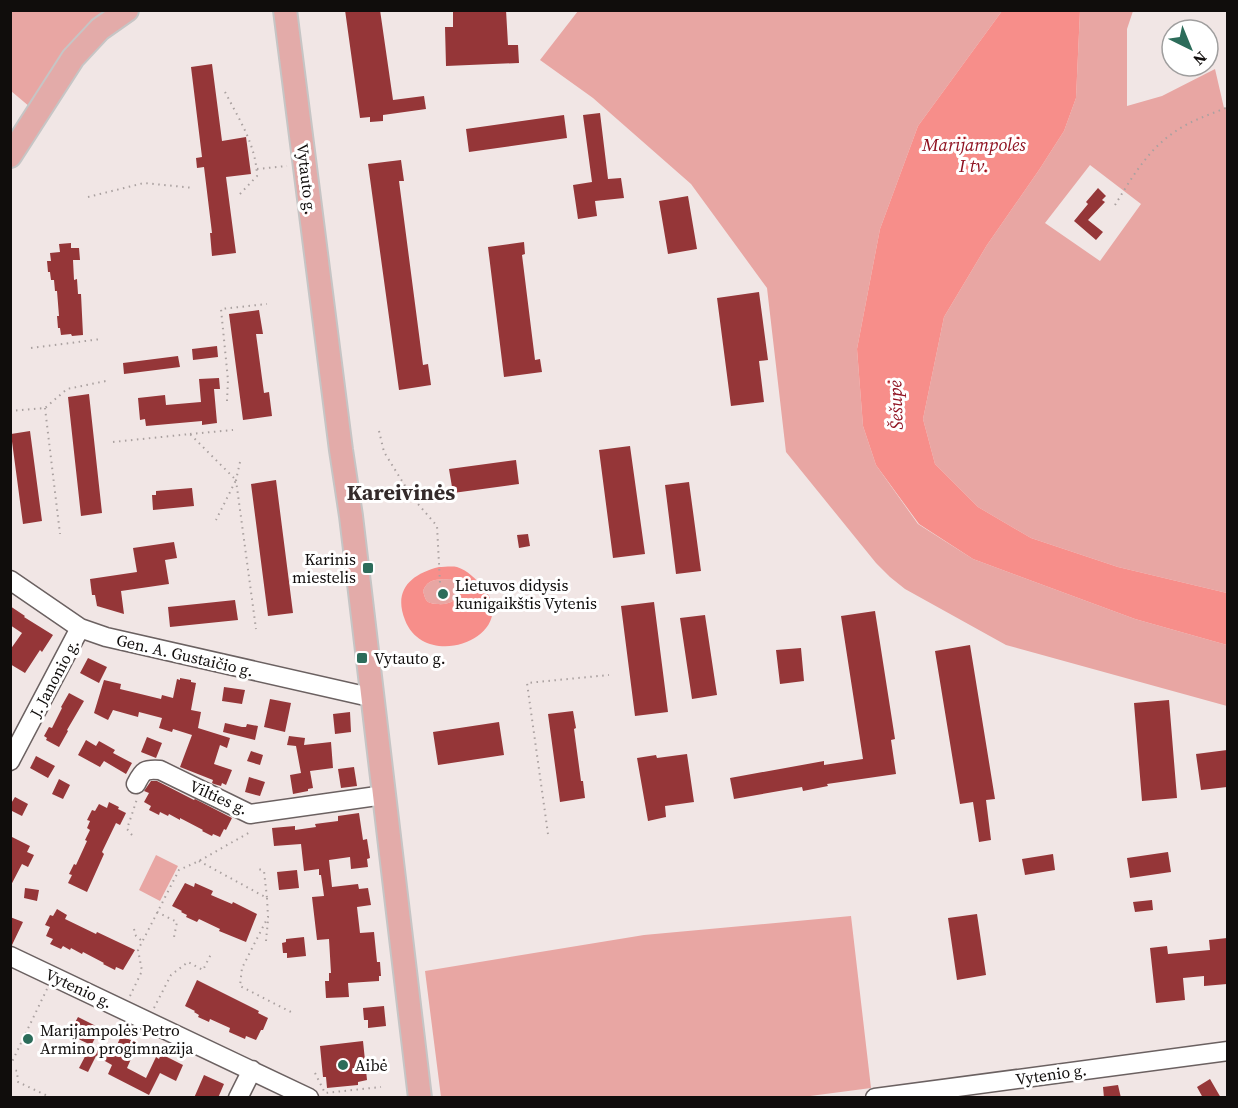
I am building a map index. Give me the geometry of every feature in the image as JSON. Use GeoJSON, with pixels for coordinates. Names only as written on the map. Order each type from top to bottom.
{"type":"FeatureCollection","features":[{"type":"Feature","properties":{"kind":"main road"},"geometry":{"type":"LineString","coordinates":[[10,156],[73,58],[100,29],[127,10]]}},
{"type":"Feature","properties":{"kind":"main road","name":"Vytauto g."},"geometry":{"type":"LineString","coordinates":[[285,10],[374,698],[420,1098]]}},
{"type":"Feature","properties":{"kind":"street","name":"Gen. A. Gustaičio g."},"geometry":{"type":"LineString","coordinates":[[10,580],[80,628],[106,637],[374,698]]}},
{"type":"Feature","properties":{"kind":"street","name":"J. Janonio g."},"geometry":{"type":"LineString","coordinates":[[10,760],[80,628]]}},
{"type":"Feature","properties":{"kind":"street","name":"Vilties g."},"geometry":{"type":"LineString","coordinates":[[136,784],[141,773],[148,769],[160,770],[250,814],[384,795]]}},
{"type":"Feature","properties":{"kind":"street","name":"Vytenio g."},"geometry":{"type":"LineString","coordinates":[[10,956],[309,1098]]}},
{"type":"Feature","properties":{"kind":"street","name":"Vytenio g."},"geometry":{"type":"LineString","coordinates":[[875,1098],[1227,1050]]}},
{"type":"Feature","properties":{"kind":"street"},"geometry":{"type":"LineString","coordinates":[[238,1098],[252,1070]]}},
{"type":"Feature","properties":{"kind":"path"},"geometry":{"type":"LineString","coordinates":[[225,92],[254,149],[257,169],[257,176],[239,195]]}},
{"type":"Feature","properties":{"kind":"path"},"geometry":{"type":"LineString","coordinates":[[1115,205],[1139,168],[1166,138],[1194,121],[1227,107]]}},
{"type":"Feature","properties":{"kind":"path"},"geometry":{"type":"LineString","coordinates":[[257,169],[305,163]]}},
{"type":"Feature","properties":{"kind":"path"},"geometry":{"type":"LineString","coordinates":[[88,197],[144,183],[194,188]]}},
{"type":"Feature","properties":{"kind":"path"},"geometry":{"type":"LineString","coordinates":[[227,401],[228,380],[221,309],[267,304]]}},
{"type":"Feature","properties":{"kind":"path"},"geometry":{"type":"LineString","coordinates":[[31,348],[101,339]]}},
{"type":"Feature","properties":{"kind":"path"},"geometry":{"type":"LineString","coordinates":[[10,411],[45,408],[67,389],[106,381]]}},
{"type":"Feature","properties":{"kind":"path"},"geometry":{"type":"LineString","coordinates":[[45,408],[60,534]]}},
{"type":"Feature","properties":{"kind":"path"},"geometry":{"type":"LineString","coordinates":[[113,441],[233,430]]}},
{"type":"Feature","properties":{"kind":"path"},"geometry":{"type":"LineString","coordinates":[[379,430],[384,452],[412,497],[437,526],[440,583]]}},
{"type":"Feature","properties":{"kind":"path"},"geometry":{"type":"LineString","coordinates":[[190,434],[236,480],[256,629]]}},
{"type":"Feature","properties":{"kind":"path"},"geometry":{"type":"LineString","coordinates":[[216,520],[236,480],[240,462]]}},
{"type":"Feature","properties":{"kind":"path"},"geometry":{"type":"LineString","coordinates":[[548,834],[526,683],[609,675]]}},
{"type":"Feature","properties":{"kind":"path"},"geometry":{"type":"LineString","coordinates":[[132,835],[127,829],[137,800],[139,789],[136,784]]}},
{"type":"Feature","properties":{"kind":"path"},"geometry":{"type":"LineString","coordinates":[[124,1009],[141,971],[138,950],[179,870],[252,831]]}},
{"type":"Feature","properties":{"kind":"path"},"geometry":{"type":"LineString","coordinates":[[199,861],[267,898]]}},
{"type":"Feature","properties":{"kind":"path"},"geometry":{"type":"LineString","coordinates":[[256,868],[264,871],[268,917],[266,941]]}},
{"type":"Feature","properties":{"kind":"path"},"geometry":{"type":"LineString","coordinates":[[157,912],[177,922],[174,937]]}},
{"type":"Feature","properties":{"kind":"path"},"geometry":{"type":"LineString","coordinates":[[268,917],[242,968],[240,986],[291,1012]]}},
{"type":"Feature","properties":{"kind":"path"},"geometry":{"type":"LineString","coordinates":[[134,929],[136,936],[142,941]]}},
{"type":"Feature","properties":{"kind":"path"},"geometry":{"type":"LineString","coordinates":[[148,1020],[171,975],[188,962],[203,970],[211,954]]}},
{"type":"Feature","properties":{"kind":"path"},"geometry":{"type":"LineString","coordinates":[[52,1098],[18,1082],[17,1071],[10,1067],[53,975]]}},
{"type":"Feature","properties":{"kind":"path"},"geometry":{"type":"LineString","coordinates":[[315,1072],[325,1093],[381,1087]]}},
{"type":"Feature","properties":{"kind":"shaded area"},"geometry":{"type":"Polygon","coordinates":[[[10,11],[110,11],[30,107],[11,91],[10,11]]]}},
{"type":"Feature","properties":{"kind":"shaded area"},"geometry":{"type":"Polygon","coordinates":[[[578,11],[1002,11],[918,126],[880,229],[857,349],[863,426],[876,465],[918,524],[973,559],[1135,619],[1227,645],[1227,706],[1006,645],[905,589],[876,563],[786,452],[767,288],[691,184],[593,98],[540,60],[578,11]]]}},
{"type":"Feature","properties":{"kind":"shaded area"},"geometry":{"type":"Polygon","coordinates":[[[1080,11],[1133,11],[1127,29],[1127,106],[1162,96],[1197,78],[1217,78],[1224,108],[1227,107],[1227,593],[1118,567],[1031,538],[978,507],[935,464],[923,419],[944,317],[987,245],[1064,131],[1076,98],[1080,11]],[[1090,165],[1045,223],[1100,261],[1141,204],[1090,165]]]}},
{"type":"Feature","properties":{"kind":"shaded area"},"geometry":{"type":"Polygon","coordinates":[[[450,579],[460,584],[462,590],[455,600],[441,604],[427,601],[423,591],[428,584],[434,580],[450,579]]]}},
{"type":"Feature","properties":{"kind":"shaded area"},"geometry":{"type":"Polygon","coordinates":[[[156,855],[178,866],[160,901],[139,890],[156,855]]]}},
{"type":"Feature","properties":{"kind":"shaded area"},"geometry":{"type":"Polygon","coordinates":[[[851,916],[871,1088],[795,1098],[441,1097],[425,971],[644,935],[851,916]]]}},
{"type":"Feature","properties":{"kind":"water","name":"Marijampolės I tv."},"geometry":{"type":"Polygon","coordinates":[[[1002,11],[1080,11],[1076,98],[1064,131],[987,245],[944,317],[923,419],[935,464],[978,507],[1031,538],[1118,567],[1227,593],[1227,645],[1135,619],[973,559],[919,524],[876,465],[863,426],[857,349],[880,229],[918,126],[1002,11]]]}},
{"type":"Feature","properties":{"kind":"water"},"geometry":{"type":"Polygon","coordinates":[[[439,567],[461,568],[483,587],[492,605],[491,620],[481,633],[467,642],[449,646],[432,645],[416,636],[405,620],[401,600],[407,585],[429,570],[439,567]],[[450,579],[437,580],[430,582],[423,591],[428,602],[445,604],[458,597],[462,590],[460,585],[450,579]]]}},
{"type":"Feature","properties":{"kind":"building"},"geometry":{"type":"Polygon","coordinates":[[[345,10],[380,10],[393,100],[424,96],[426,109],[383,115],[383,121],[370,122],[370,117],[360,118],[345,10]]]}},
{"type":"Feature","properties":{"kind":"building"},"geometry":{"type":"Polygon","coordinates":[[[453,10],[506,10],[508,45],[518,45],[519,63],[446,66],[445,27],[453,27],[453,10]]]}},
{"type":"Feature","properties":{"kind":"building"},"geometry":{"type":"Polygon","coordinates":[[[212,64],[222,141],[246,137],[251,174],[226,177],[236,253],[212,256],[210,233],[212,233],[204,167],[197,168],[196,158],[202,157],[191,67],[212,64]]]}},
{"type":"Feature","properties":{"kind":"building"},"geometry":{"type":"Polygon","coordinates":[[[600,113],[608,179],[621,178],[624,198],[595,201],[597,216],[578,219],[573,185],[592,182],[583,115],[600,113]]]}},
{"type":"Feature","properties":{"kind":"building"},"geometry":{"type":"Polygon","coordinates":[[[564,115],[567,138],[469,152],[466,129],[564,115]]]}},
{"type":"Feature","properties":{"kind":"building"},"geometry":{"type":"Polygon","coordinates":[[[401,160],[404,181],[399,181],[423,365],[428,364],[431,385],[399,390],[368,164],[401,160]]]}},
{"type":"Feature","properties":{"kind":"building"},"geometry":{"type":"Polygon","coordinates":[[[1098,188],[1106,196],[1102,200],[1105,202],[1088,220],[1103,232],[1096,240],[1074,221],[1098,188]]]}},
{"type":"Feature","properties":{"kind":"building"},"geometry":{"type":"Polygon","coordinates":[[[688,196],[697,249],[668,254],[659,201],[688,196]]]}},
{"type":"Feature","properties":{"kind":"building"},"geometry":{"type":"Polygon","coordinates":[[[524,242],[525,254],[522,255],[535,360],[540,359],[542,372],[504,377],[488,247],[524,242]]]}},
{"type":"Feature","properties":{"kind":"building"},"geometry":{"type":"Polygon","coordinates":[[[71,243],[71,248],[79,248],[80,260],[73,260],[74,280],[77,279],[78,294],[81,294],[83,335],[72,336],[71,334],[61,335],[60,328],[58,328],[57,291],[55,291],[54,280],[51,280],[50,272],[48,272],[47,261],[51,261],[50,253],[60,252],[59,244],[71,243]]]}},
{"type":"Feature","properties":{"kind":"building"},"geometry":{"type":"Polygon","coordinates":[[[759,292],[768,360],[759,361],[764,402],[731,406],[717,298],[759,292]]]}},
{"type":"Feature","properties":{"kind":"building"},"geometry":{"type":"Polygon","coordinates":[[[259,310],[263,334],[256,334],[264,393],[269,392],[272,416],[243,420],[229,314],[259,310]]]}},
{"type":"Feature","properties":{"kind":"building"},"geometry":{"type":"Polygon","coordinates":[[[217,346],[218,357],[193,360],[192,349],[217,346]]]}},
{"type":"Feature","properties":{"kind":"building"},"geometry":{"type":"Polygon","coordinates":[[[178,356],[180,367],[124,374],[123,363],[178,356]]]}},
{"type":"Feature","properties":{"kind":"building"},"geometry":{"type":"Polygon","coordinates":[[[219,378],[220,389],[214,389],[217,423],[202,425],[202,421],[146,426],[145,419],[140,420],[138,398],[165,395],[166,405],[201,402],[199,379],[219,378]]]}},
{"type":"Feature","properties":{"kind":"building"},"geometry":{"type":"Polygon","coordinates":[[[89,394],[102,513],[81,516],[68,397],[89,394]]]}},
{"type":"Feature","properties":{"kind":"building"},"geometry":{"type":"Polygon","coordinates":[[[30,431],[42,521],[23,524],[11,434],[30,431]]]}},
{"type":"Feature","properties":{"kind":"building"},"geometry":{"type":"Polygon","coordinates":[[[630,446],[645,554],[613,558],[599,450],[630,446]]]}},
{"type":"Feature","properties":{"kind":"building"},"geometry":{"type":"Polygon","coordinates":[[[516,460],[519,484],[453,493],[449,469],[516,460]]]}},
{"type":"Feature","properties":{"kind":"building"},"geometry":{"type":"Polygon","coordinates":[[[276,480],[293,613],[268,616],[251,484],[276,480]]]}},
{"type":"Feature","properties":{"kind":"building"},"geometry":{"type":"Polygon","coordinates":[[[689,482],[701,571],[676,574],[665,485],[689,482]]]}},
{"type":"Feature","properties":{"kind":"building"},"geometry":{"type":"Polygon","coordinates":[[[192,488],[194,506],[153,510],[152,495],[156,495],[156,491],[192,488]]]}},
{"type":"Feature","properties":{"kind":"building"},"geometry":{"type":"Polygon","coordinates":[[[528,534],[530,546],[519,548],[517,535],[528,534]]]}},
{"type":"Feature","properties":{"kind":"building"},"geometry":{"type":"Polygon","coordinates":[[[174,542],[177,558],[165,560],[169,584],[121,591],[124,614],[97,606],[95,595],[92,595],[90,579],[137,572],[133,548],[174,542]]]}},
{"type":"Feature","properties":{"kind":"building"},"geometry":{"type":"Polygon","coordinates":[[[235,600],[238,620],[170,627],[168,607],[235,600]]]}},
{"type":"Feature","properties":{"kind":"building"},"geometry":{"type":"Polygon","coordinates":[[[654,602],[668,712],[635,716],[621,606],[654,602]]]}},
{"type":"Feature","properties":{"kind":"building"},"geometry":{"type":"Polygon","coordinates":[[[10,606],[53,635],[25,673],[10,664],[10,650],[22,633],[10,625],[10,606]]]}},
{"type":"Feature","properties":{"kind":"building"},"geometry":{"type":"Polygon","coordinates":[[[875,611],[895,739],[891,740],[896,774],[827,784],[828,786],[803,791],[802,787],[734,799],[730,778],[824,761],[824,765],[863,759],[841,616],[875,611]]]}},
{"type":"Feature","properties":{"kind":"building"},"geometry":{"type":"Polygon","coordinates":[[[705,615],[717,695],[692,699],[680,618],[705,615]]]}},
{"type":"Feature","properties":{"kind":"building"},"geometry":{"type":"Polygon","coordinates":[[[970,645],[995,799],[986,800],[991,840],[979,842],[973,802],[960,804],[935,651],[970,645]]]}},
{"type":"Feature","properties":{"kind":"building"},"geometry":{"type":"Polygon","coordinates":[[[801,648],[804,681],[780,684],[776,650],[801,648]]]}},
{"type":"Feature","properties":{"kind":"building"},"geometry":{"type":"Polygon","coordinates":[[[88,658],[107,667],[99,683],[80,673],[88,658]]]}},
{"type":"Feature","properties":{"kind":"building"},"geometry":{"type":"Polygon","coordinates":[[[180,678],[196,683],[191,710],[201,712],[198,728],[230,738],[227,748],[220,745],[214,764],[232,770],[226,785],[214,784],[213,780],[180,767],[192,735],[173,729],[172,732],[159,728],[162,718],[139,712],[138,717],[113,710],[108,720],[94,713],[104,680],[121,684],[120,689],[161,699],[162,695],[173,698],[177,679],[180,680],[180,678]]]}},
{"type":"Feature","properties":{"kind":"building"},"geometry":{"type":"Polygon","coordinates":[[[224,687],[245,690],[242,704],[222,701],[224,687]]]}},
{"type":"Feature","properties":{"kind":"building"},"geometry":{"type":"Polygon","coordinates":[[[69,693],[84,701],[59,747],[46,740],[44,736],[49,727],[52,728],[69,693]]]}},
{"type":"Feature","properties":{"kind":"building"},"geometry":{"type":"Polygon","coordinates":[[[270,699],[291,703],[285,732],[264,727],[270,699]]]}},
{"type":"Feature","properties":{"kind":"building"},"geometry":{"type":"Polygon","coordinates":[[[1169,700],[1177,798],[1142,801],[1134,703],[1169,700]]]}},
{"type":"Feature","properties":{"kind":"building"},"geometry":{"type":"Polygon","coordinates":[[[573,711],[585,798],[560,802],[548,714],[573,711]]]}},
{"type":"Feature","properties":{"kind":"building"},"geometry":{"type":"Polygon","coordinates":[[[350,712],[351,732],[335,734],[333,714],[350,712]]]}},
{"type":"Feature","properties":{"kind":"building"},"geometry":{"type":"Polygon","coordinates":[[[499,722],[504,755],[438,765],[433,732],[499,722]]]}},
{"type":"Feature","properties":{"kind":"building"},"geometry":{"type":"Polygon","coordinates":[[[225,723],[242,727],[246,727],[247,724],[258,726],[255,740],[223,732],[225,723]]]}},
{"type":"Feature","properties":{"kind":"building"},"geometry":{"type":"Polygon","coordinates":[[[289,736],[305,738],[304,745],[331,742],[333,768],[310,771],[313,788],[308,791],[293,794],[290,775],[301,773],[296,746],[287,745],[289,736]]]}},
{"type":"Feature","properties":{"kind":"building"},"geometry":{"type":"Polygon","coordinates":[[[147,737],[162,743],[156,758],[141,752],[147,737]]]}},
{"type":"Feature","properties":{"kind":"building"},"geometry":{"type":"Polygon","coordinates":[[[86,740],[96,746],[99,741],[115,750],[113,753],[132,763],[126,774],[104,761],[100,767],[78,755],[86,740]]]}},
{"type":"Feature","properties":{"kind":"building"},"geometry":{"type":"Polygon","coordinates":[[[1227,750],[1227,787],[1201,790],[1196,754],[1227,750]]]}},
{"type":"Feature","properties":{"kind":"building"},"geometry":{"type":"Polygon","coordinates":[[[251,751],[263,755],[260,765],[247,761],[251,751]]]}},
{"type":"Feature","properties":{"kind":"building"},"geometry":{"type":"Polygon","coordinates":[[[687,754],[694,802],[665,806],[666,817],[648,821],[637,758],[687,754]]]}},
{"type":"Feature","properties":{"kind":"building"},"geometry":{"type":"Polygon","coordinates":[[[36,756],[55,766],[48,778],[30,768],[36,756]]]}},
{"type":"Feature","properties":{"kind":"building"},"geometry":{"type":"Polygon","coordinates":[[[354,767],[357,786],[341,788],[338,769],[354,767]]]}},
{"type":"Feature","properties":{"kind":"building"},"geometry":{"type":"Polygon","coordinates":[[[249,777],[265,782],[260,796],[245,792],[249,777]]]}},
{"type":"Feature","properties":{"kind":"building"},"geometry":{"type":"Polygon","coordinates":[[[59,779],[70,785],[63,799],[52,794],[59,779]]]}},
{"type":"Feature","properties":{"kind":"building"},"geometry":{"type":"Polygon","coordinates":[[[151,781],[157,781],[232,818],[226,830],[224,829],[220,837],[213,834],[212,836],[180,818],[180,820],[160,812],[159,815],[149,810],[151,806],[144,802],[149,793],[144,791],[151,781]]]}},
{"type":"Feature","properties":{"kind":"building"},"geometry":{"type":"Polygon","coordinates":[[[15,797],[28,804],[22,816],[10,810],[15,797]]]}},
{"type":"Feature","properties":{"kind":"building"},"geometry":{"type":"Polygon","coordinates":[[[109,802],[126,813],[120,825],[116,823],[87,892],[68,883],[72,875],[69,874],[74,864],[76,865],[87,841],[85,840],[90,830],[87,828],[90,821],[87,820],[92,810],[95,811],[99,804],[107,808],[109,802]]]}},
{"type":"Feature","properties":{"kind":"building"},"geometry":{"type":"Polygon","coordinates":[[[359,813],[363,840],[367,839],[370,858],[367,859],[368,867],[351,869],[350,857],[329,860],[332,887],[358,884],[359,889],[368,888],[371,905],[357,907],[360,933],[374,932],[381,976],[379,976],[379,981],[348,983],[349,997],[326,998],[325,981],[329,981],[329,973],[331,973],[329,939],[317,940],[312,897],[324,896],[321,875],[319,875],[319,869],[304,871],[301,844],[274,846],[272,828],[295,826],[295,830],[316,827],[315,824],[338,821],[338,816],[359,813]]]}},
{"type":"Feature","properties":{"kind":"building"},"geometry":{"type":"Polygon","coordinates":[[[10,836],[30,846],[27,852],[34,855],[28,867],[22,864],[10,887],[10,836]]]}},
{"type":"Feature","properties":{"kind":"building"},"geometry":{"type":"Polygon","coordinates":[[[1168,852],[1171,872],[1130,878],[1127,858],[1168,852]]]}},
{"type":"Feature","properties":{"kind":"building"},"geometry":{"type":"Polygon","coordinates":[[[1053,854],[1055,870],[1025,875],[1022,859],[1053,854]]]}},
{"type":"Feature","properties":{"kind":"building"},"geometry":{"type":"Polygon","coordinates":[[[297,870],[299,888],[279,890],[277,872],[297,870]]]}},
{"type":"Feature","properties":{"kind":"building"},"geometry":{"type":"Polygon","coordinates":[[[185,883],[194,887],[195,883],[213,891],[211,895],[232,904],[233,902],[257,914],[246,942],[219,931],[220,929],[199,919],[197,922],[186,917],[187,915],[182,911],[172,906],[185,883]]]}},
{"type":"Feature","properties":{"kind":"building"},"geometry":{"type":"Polygon","coordinates":[[[25,888],[39,890],[37,901],[24,898],[25,888]]]}},
{"type":"Feature","properties":{"kind":"building"},"geometry":{"type":"Polygon","coordinates":[[[1152,900],[1153,910],[1135,912],[1133,902],[1152,900]]]}},
{"type":"Feature","properties":{"kind":"building"},"geometry":{"type":"Polygon","coordinates":[[[57,909],[67,915],[65,919],[135,950],[123,970],[116,967],[115,970],[83,952],[82,954],[63,946],[61,949],[50,944],[53,939],[46,936],[50,927],[45,925],[50,915],[53,916],[57,909]]]}},
{"type":"Feature","properties":{"kind":"building"},"geometry":{"type":"Polygon","coordinates":[[[977,914],[986,975],[957,980],[948,918],[977,914]]]}},
{"type":"Feature","properties":{"kind":"building"},"geometry":{"type":"Polygon","coordinates":[[[10,917],[23,922],[12,945],[10,945],[10,917]]]}},
{"type":"Feature","properties":{"kind":"building"},"geometry":{"type":"Polygon","coordinates":[[[304,937],[306,956],[287,958],[287,953],[283,953],[282,943],[286,942],[286,939],[304,937]]]}},
{"type":"Feature","properties":{"kind":"building"},"geometry":{"type":"Polygon","coordinates":[[[1227,938],[1227,984],[1204,986],[1204,976],[1183,978],[1185,1000],[1156,1003],[1150,948],[1167,946],[1168,954],[1210,950],[1209,940],[1227,938]]]}},
{"type":"Feature","properties":{"kind":"building"},"geometry":{"type":"Polygon","coordinates":[[[197,980],[259,1011],[258,1013],[268,1018],[256,1040],[246,1036],[245,1039],[229,1032],[230,1028],[210,1019],[209,1022],[198,1017],[195,1011],[185,1006],[197,980]]]}},
{"type":"Feature","properties":{"kind":"building"},"geometry":{"type":"Polygon","coordinates":[[[384,1006],[386,1026],[368,1028],[368,1020],[364,1020],[363,1008],[384,1006]]]}},
{"type":"Feature","properties":{"kind":"building"},"geometry":{"type":"Polygon","coordinates":[[[78,1017],[100,1028],[92,1044],[113,1054],[121,1036],[138,1043],[127,1068],[146,1078],[156,1057],[159,1059],[161,1054],[183,1065],[176,1081],[160,1073],[149,1095],[108,1074],[112,1065],[96,1056],[88,1072],[79,1068],[91,1045],[74,1037],[77,1030],[72,1028],[78,1017]]]}},
{"type":"Feature","properties":{"kind":"building"},"geometry":{"type":"Polygon","coordinates":[[[363,1041],[367,1080],[358,1082],[358,1085],[327,1088],[326,1077],[323,1077],[320,1046],[363,1041]]]}},
{"type":"Feature","properties":{"kind":"building"},"geometry":{"type":"Polygon","coordinates":[[[204,1075],[224,1084],[218,1098],[194,1098],[204,1075]]]}},
{"type":"Feature","properties":{"kind":"building"},"geometry":{"type":"Polygon","coordinates":[[[1210,1079],[1221,1098],[1203,1098],[1197,1087],[1210,1079]]]}},
{"type":"Feature","properties":{"kind":"building"},"geometry":{"type":"Polygon","coordinates":[[[1118,1085],[1121,1098],[1104,1098],[1103,1087],[1118,1085]]]}},
{"type":"Feature","properties":{"kind":"place","name":"Karinis miestelis"},"geometry":{"type":"Point","coordinates":[368,568]}},
{"type":"Feature","properties":{"kind":"place","name":"Lietuvos didysis kunigaikštis Vytenis"},"geometry":{"type":"Point","coordinates":[443,594]}},
{"type":"Feature","properties":{"kind":"place","name":"Vytauto g."},"geometry":{"type":"Point","coordinates":[362,658]}},
{"type":"Feature","properties":{"kind":"place","name":"Marijampolės Petro Armino progimnazija"},"geometry":{"type":"Point","coordinates":[28,1039]}},
{"type":"Feature","properties":{"kind":"place","name":"Aibė"},"geometry":{"type":"Point","coordinates":[343,1065]}},
{"type":"Feature","properties":{"kind":"district","name":"Kareivinės"},"geometry":{"type":"Point","coordinates":[401,492]}},
{"type":"Feature","properties":{"kind":"water label","name":"Šešupė"},"geometry":{"type":"Point","coordinates":[896,405]}}]}
